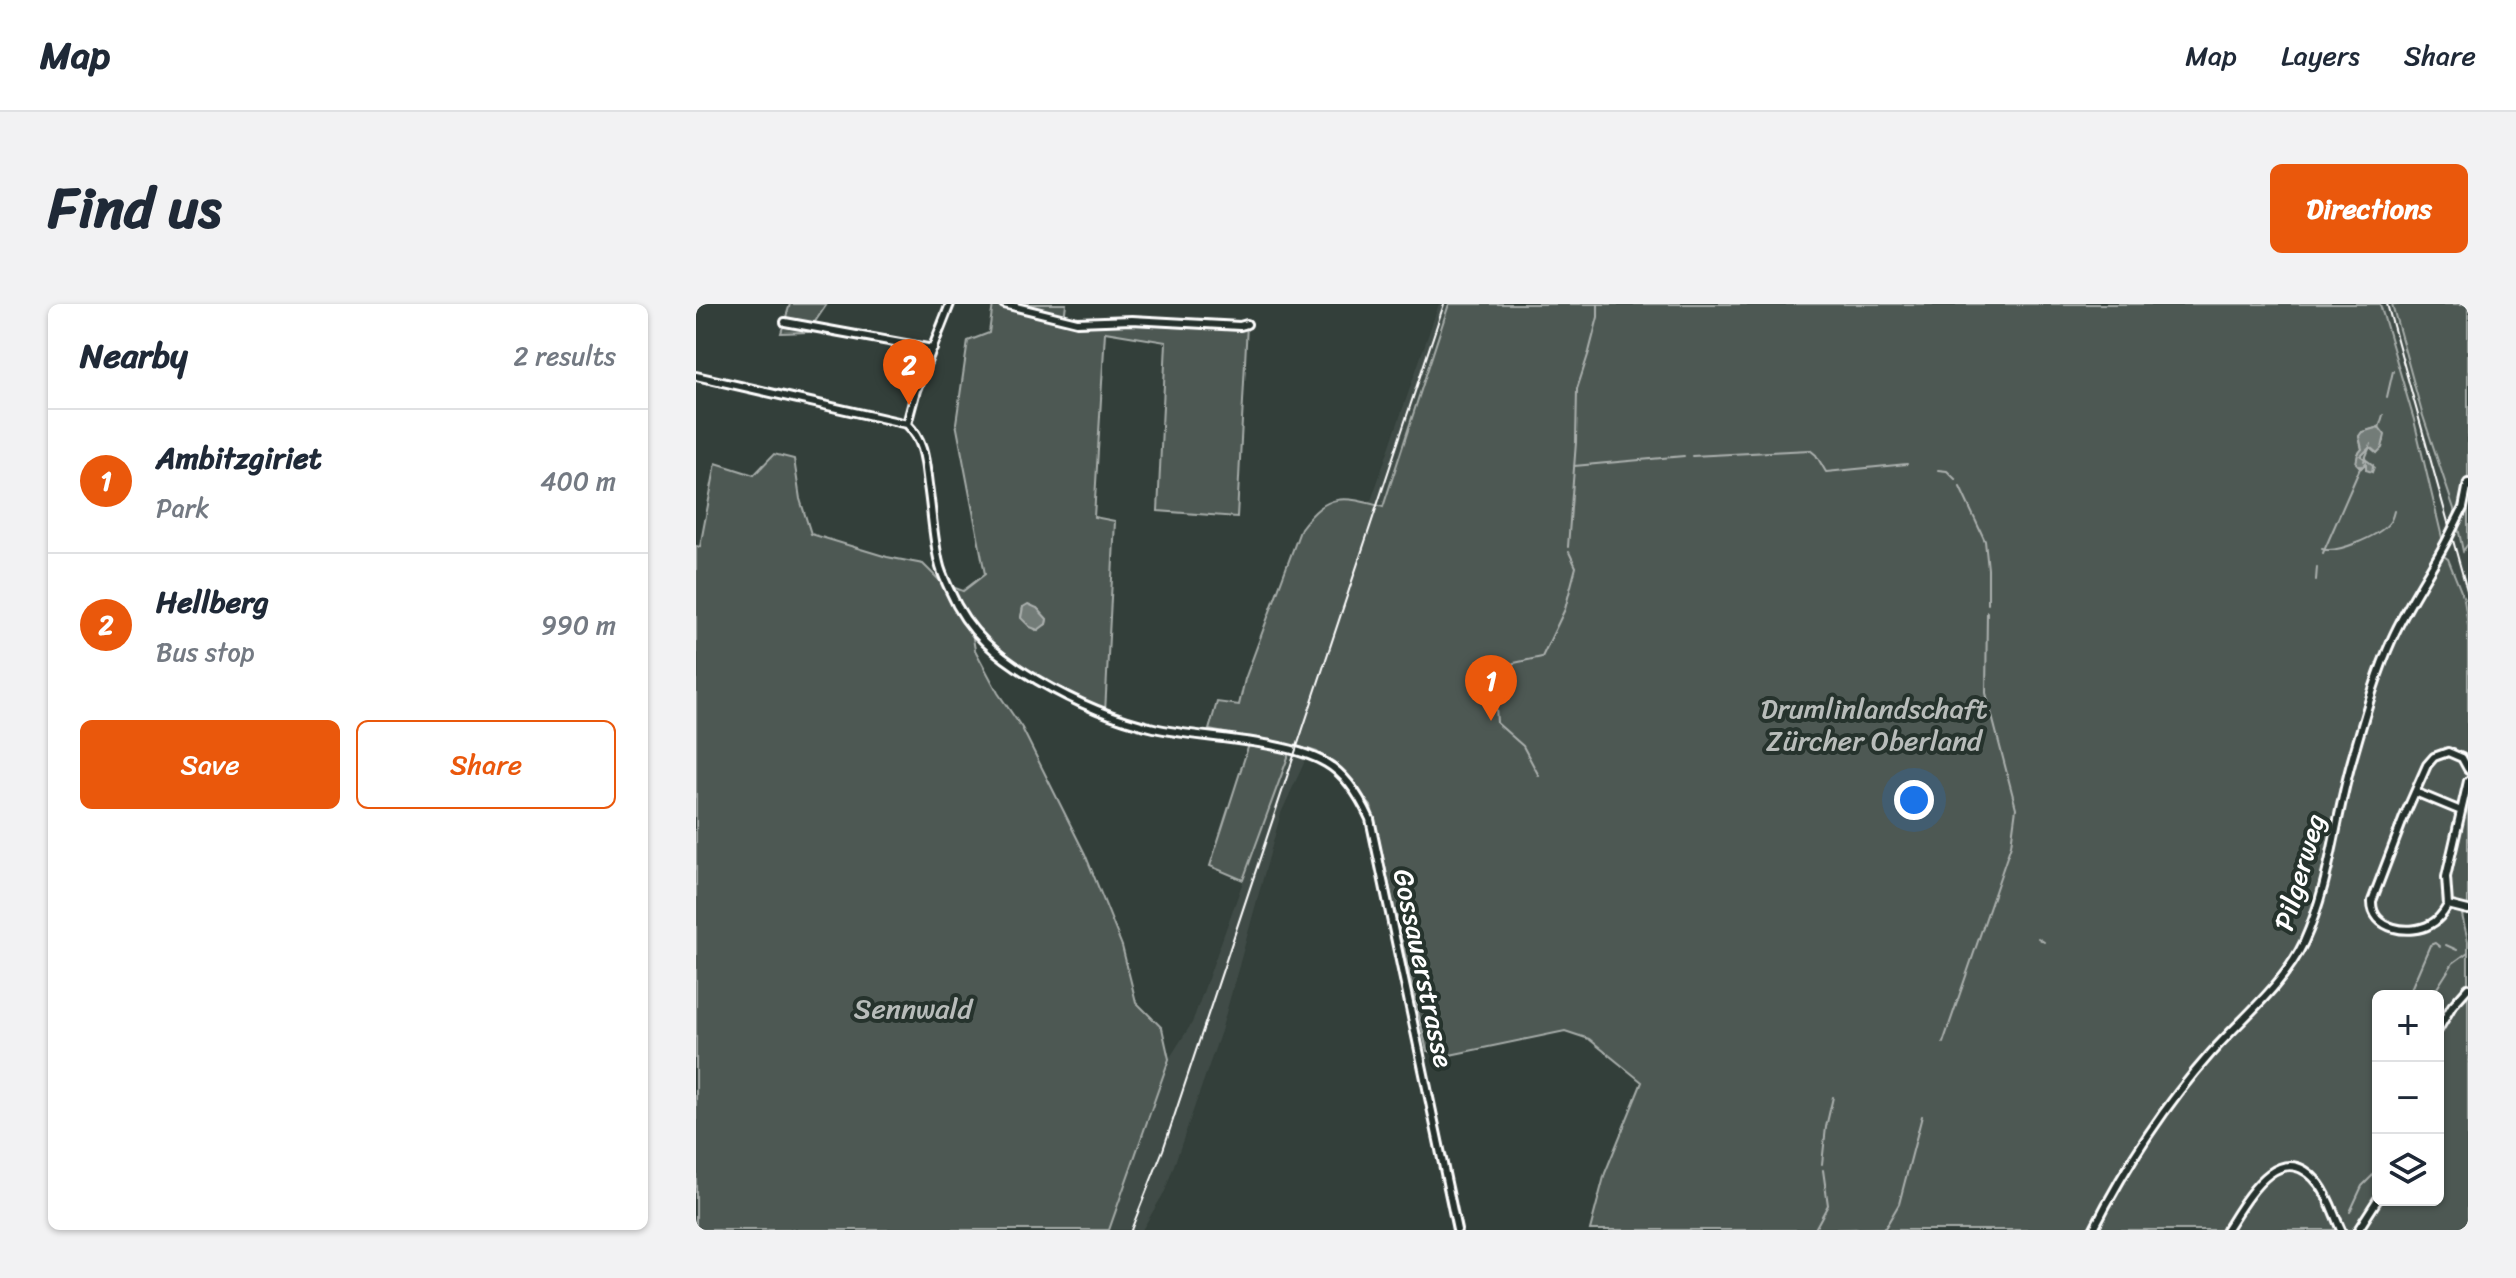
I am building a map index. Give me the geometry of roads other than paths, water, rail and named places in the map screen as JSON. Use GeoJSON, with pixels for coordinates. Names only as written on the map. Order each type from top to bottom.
{"type":"FeatureCollection","features":[{"type":"Feature","properties":{"kind":"street"},"geometry":{"type":"LineString","coordinates":[[696,376],[907,424],[916,390],[950,304]]}},
{"type":"Feature","properties":{"kind":"street"},"geometry":{"type":"LineString","coordinates":[[1004,304],[1077,322],[1132,320],[1247,324]]}},
{"type":"Feature","properties":{"kind":"street"},"geometry":{"type":"LineString","coordinates":[[785,322],[933,349]]}},
{"type":"Feature","properties":{"kind":"street","name":"Gossauerstrasse"},"geometry":{"type":"LineString","coordinates":[[907,424],[922,443],[939,566],[963,618],[994,652],[1037,680],[1130,722],[1155,729],[1295,751],[1327,763],[1347,780],[1359,797],[1370,819],[1457,1230]]}},
{"type":"Feature","properties":{"kind":"street","name":"Pilgerweg"},"geometry":{"type":"LineString","coordinates":[[2093,1230],[2119,1180],[2157,1122],[2204,1061],[2282,976],[2301,948],[2313,916],[2351,763],[2379,676],[2396,631],[2463,508],[2468,483]]}},
{"type":"Feature","properties":{"kind":"street"},"geometry":{"type":"LineString","coordinates":[[2468,769],[2458,755],[2448,752],[2438,754],[2430,761],[2373,896],[2372,910],[2375,917],[2385,924],[2411,929],[2432,923],[2448,905],[2446,877],[2468,781]]}},
{"type":"Feature","properties":{"kind":"street"},"geometry":{"type":"LineString","coordinates":[[2415,792],[2461,811]]}},
{"type":"Feature","properties":{"kind":"street"},"geometry":{"type":"LineString","coordinates":[[2448,905],[2468,910]]}},
{"type":"Feature","properties":{"kind":"street"},"geometry":{"type":"LineString","coordinates":[[2444,1020],[2468,988]]}},
{"type":"Feature","properties":{"kind":"street"},"geometry":{"type":"LineString","coordinates":[[2226,1230],[2258,1182],[2273,1171],[2289,1167],[2307,1173],[2318,1183],[2341,1230]]}},
{"type":"Feature","properties":{"kind":"street"},"geometry":{"type":"LineString","coordinates":[[2358,1230],[2373,1206]]}},
{"type":"Feature","properties":{"kind":"waterway"},"geometry":{"type":"LineString","coordinates":[[1568,547],[1577,389],[1598,317],[1598,304]]}},
{"type":"Feature","properties":{"kind":"waterway"},"geometry":{"type":"LineString","coordinates":[[2387,397],[2393,371]]}},
{"type":"Feature","properties":{"kind":"waterway"},"geometry":{"type":"LineString","coordinates":[[2379,428],[2383,415]]}},
{"type":"Feature","properties":{"kind":"waterway"},"geometry":{"type":"LineString","coordinates":[[2364,461],[2371,444]]}},
{"type":"Feature","properties":{"kind":"waterway"},"geometry":{"type":"LineString","coordinates":[[1692,456],[1810,450],[1826,472],[1907,464]]}},
{"type":"Feature","properties":{"kind":"waterway"},"geometry":{"type":"LineString","coordinates":[[1574,466],[1684,456]]}},
{"type":"Feature","properties":{"kind":"waterway"},"geometry":{"type":"LineString","coordinates":[[2323,553],[2361,466]]}},
{"type":"Feature","properties":{"kind":"waterway"},"geometry":{"type":"LineString","coordinates":[[1938,470],[1947,471],[1956,480]]}},
{"type":"Feature","properties":{"kind":"waterway"},"geometry":{"type":"LineString","coordinates":[[1960,487],[1985,541],[1988,604]]}},
{"type":"Feature","properties":{"kind":"waterway"},"geometry":{"type":"LineString","coordinates":[[2322,549],[2337,549],[2367,538],[2384,528],[2394,511]]}},
{"type":"Feature","properties":{"kind":"waterway"},"geometry":{"type":"LineString","coordinates":[[1539,776],[1523,746],[1497,723],[1495,688],[1502,668],[1542,657],[1565,609],[1576,567],[1569,552]]}},
{"type":"Feature","properties":{"kind":"waterway"},"geometry":{"type":"LineString","coordinates":[[2316,580],[2317,567]]}},
{"type":"Feature","properties":{"kind":"waterway"},"geometry":{"type":"LineString","coordinates":[[1943,1043],[2011,845],[2016,808],[1986,693],[1987,612]]}},
{"type":"Feature","properties":{"kind":"waterway"},"geometry":{"type":"LineString","coordinates":[[2038,938],[2044,942]]}},
{"type":"Feature","properties":{"kind":"waterway"},"geometry":{"type":"LineString","coordinates":[[2411,990],[2430,945],[2435,943],[2440,947]]}},
{"type":"Feature","properties":{"kind":"waterway"},"geometry":{"type":"LineString","coordinates":[[2446,945],[2457,950]]}},
{"type":"Feature","properties":{"kind":"waterway"},"geometry":{"type":"LineString","coordinates":[[2436,990],[2453,963],[2468,952]]}},
{"type":"Feature","properties":{"kind":"waterway"},"geometry":{"type":"LineString","coordinates":[[1822,1164],[1833,1097]]}},
{"type":"Feature","properties":{"kind":"waterway"},"geometry":{"type":"LineString","coordinates":[[1814,1230],[1885,1228],[1899,1204],[1922,1116]]}},
{"type":"Feature","properties":{"kind":"waterway"},"geometry":{"type":"LineString","coordinates":[[1815,1229],[1828,1205],[1823,1170]]}},
{"type":"Feature","properties":{"kind":"waterway"},"geometry":{"type":"LineString","coordinates":[[2350,1212],[2362,1186],[2372,1176]]}},
{"type":"Feature","properties":{"kind":"railway"},"geometry":{"type":"LineString","coordinates":[[1131,1230],[1163,1150],[1444,304]]}},
{"type":"Feature","properties":{"kind":"railway"},"geometry":{"type":"LineString","coordinates":[[2387,304],[2468,594]]}},
{"type":"Feature","properties":{"kind":"place","name":"Hellberg"},"geometry":{"type":"Point","coordinates":[909,405]}},
{"type":"Feature","properties":{"kind":"place","name":"Ambitzgiriet"},"geometry":{"type":"Point","coordinates":[1491,721]}},
{"type":"Feature","properties":{"kind":"park label","name":"Drumlinlandschaft Zürcher Oberland"},"geometry":{"type":"Point","coordinates":[1874,724]}},
{"type":"Feature","properties":{"kind":"park label","name":"Sennwald"},"geometry":{"type":"Point","coordinates":[913,1008]}}]}
